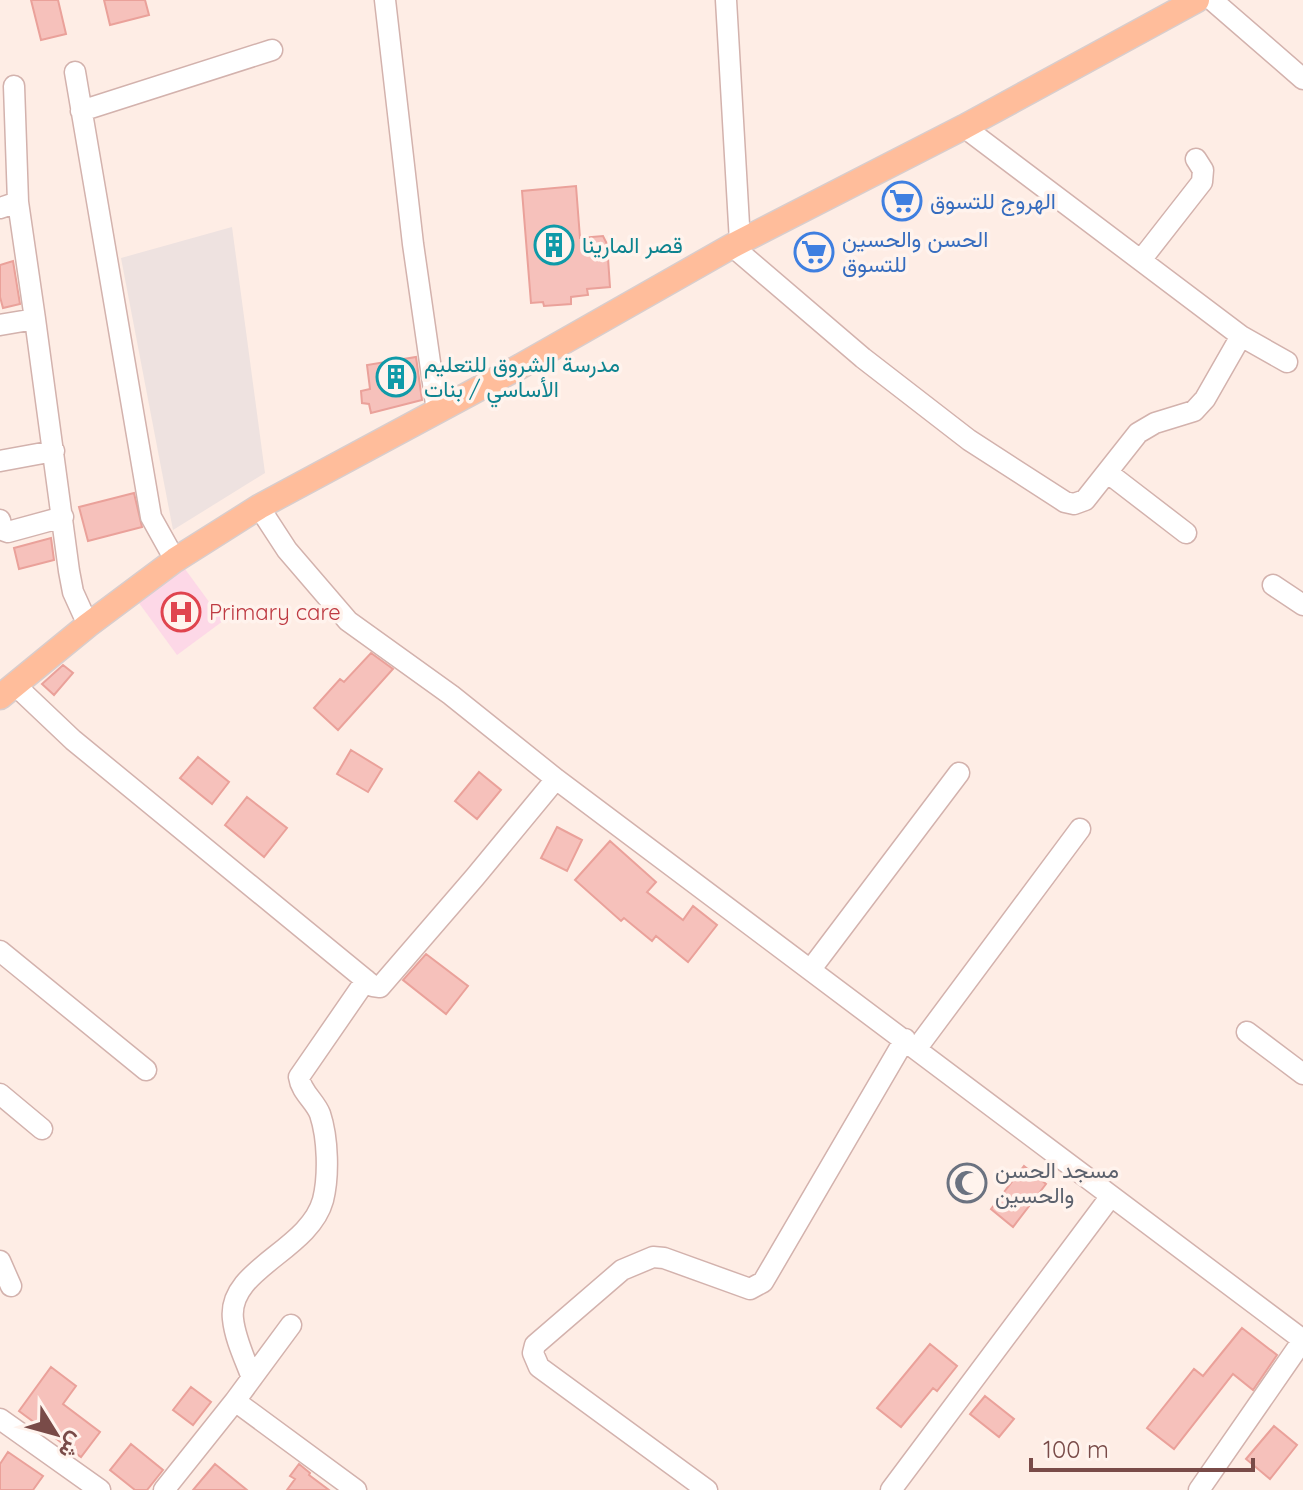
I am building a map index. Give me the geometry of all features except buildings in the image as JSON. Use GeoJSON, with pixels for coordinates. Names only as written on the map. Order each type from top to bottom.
{"type":"FeatureCollection","features":[{"type":"Feature","properties":{"kind":"main road"},"geometry":{"type":"LineString","coordinates":[[7,691],[175,560],[259,507],[736,244],[964,127],[1197,0]]}},
{"type":"Feature","properties":{"kind":"street"},"geometry":{"type":"LineString","coordinates":[[385,0],[411,229],[437,411]]}},
{"type":"Feature","properties":{"kind":"street"},"geometry":{"type":"LineString","coordinates":[[726,0],[736,244],[863,358],[969,440],[1065,502],[1074,504],[1085,500],[1138,433],[1155,423],[1194,411],[1205,399],[1241,336]]}},
{"type":"Feature","properties":{"kind":"street"},"geometry":{"type":"LineString","coordinates":[[1212,0],[1303,79]]}},
{"type":"Feature","properties":{"kind":"street"},"geometry":{"type":"LineString","coordinates":[[81,111],[272,50]]}},
{"type":"Feature","properties":{"kind":"street"},"geometry":{"type":"LineString","coordinates":[[75,72],[151,517],[175,560]]}},
{"type":"Feature","properties":{"kind":"street"},"geometry":{"type":"LineString","coordinates":[[14,86],[9,205],[35,319],[73,592],[88,625]]}},
{"type":"Feature","properties":{"kind":"street"},"geometry":{"type":"LineString","coordinates":[[964,127],[1241,336],[1287,362]]}},
{"type":"Feature","properties":{"kind":"street"},"geometry":{"type":"LineString","coordinates":[[1141,260],[1202,182],[1203,170],[1196,159]]}},
{"type":"Feature","properties":{"kind":"street"},"geometry":{"type":"LineString","coordinates":[[0,325],[35,319]]}},
{"type":"Feature","properties":{"kind":"street"},"geometry":{"type":"LineString","coordinates":[[0,461],[54,451]]}},
{"type":"Feature","properties":{"kind":"street"},"geometry":{"type":"LineString","coordinates":[[1108,473],[1186,533]]}},
{"type":"Feature","properties":{"kind":"street"},"geometry":{"type":"LineString","coordinates":[[259,507],[287,550],[348,621],[451,695],[556,779],[1303,1340],[1199,1490]]}},
{"type":"Feature","properties":{"kind":"street"},"geometry":{"type":"LineString","coordinates":[[0,520],[2,530],[8,532],[63,517]]}},
{"type":"Feature","properties":{"kind":"street"},"geometry":{"type":"LineString","coordinates":[[1273,585],[1303,605]]}},
{"type":"Feature","properties":{"kind":"street"},"geometry":{"type":"LineString","coordinates":[[7,691],[73,740],[373,986],[385,984],[556,779]]}},
{"type":"Feature","properties":{"kind":"street"},"geometry":{"type":"LineString","coordinates":[[811,969],[959,773]]}},
{"type":"Feature","properties":{"kind":"street"},"geometry":{"type":"LineString","coordinates":[[707,1490],[539,1367],[533,1353],[535,1345],[622,1270],[653,1257],[664,1258],[750,1289],[763,1282],[911,1044],[1080,829]]}},
{"type":"Feature","properties":{"kind":"street"},"geometry":{"type":"LineString","coordinates":[[0,951],[146,1070]]}},
{"type":"Feature","properties":{"kind":"street"},"geometry":{"type":"LineString","coordinates":[[252,1378],[232,1317],[235,1300],[259,1268],[298,1240],[322,1204],[327,1161],[320,1116],[299,1077],[366,980]]}},
{"type":"Feature","properties":{"kind":"street"},"geometry":{"type":"LineString","coordinates":[[1247,1032],[1303,1074]]}},
{"type":"Feature","properties":{"kind":"street"},"geometry":{"type":"LineString","coordinates":[[0,1094],[42,1129]]}},
{"type":"Feature","properties":{"kind":"street"},"geometry":{"type":"LineString","coordinates":[[891,1490],[1111,1196]]}},
{"type":"Feature","properties":{"kind":"street"},"geometry":{"type":"LineString","coordinates":[[0,1261],[11,1286]]}},
{"type":"Feature","properties":{"kind":"street"},"geometry":{"type":"LineString","coordinates":[[164,1490],[291,1325]]}},
{"type":"Feature","properties":{"kind":"street"},"geometry":{"type":"LineString","coordinates":[[235,1401],[356,1490]]}},
{"type":"Feature","properties":{"kind":"street"},"geometry":{"type":"LineString","coordinates":[[0,1419],[100,1490]]}},
{"type":"Feature","properties":{"kind":"shaded area"},"geometry":{"type":"Polygon","coordinates":[[[232,227],[265,473],[173,530],[121,258],[232,227]]]}},
{"type":"Feature","properties":{"kind":"shaded area","name":"Primary care"},"geometry":{"type":"Polygon","coordinates":[[[185,569],[223,621],[177,655],[139,603],[185,569]]]}},
{"type":"Feature","properties":{"kind":"place","name":"الهروج للتسوق"},"geometry":{"type":"Point","coordinates":[902,201]}},
{"type":"Feature","properties":{"kind":"place","name":"قصر المارينا"},"geometry":{"type":"Point","coordinates":[554,245]}},
{"type":"Feature","properties":{"kind":"place","name":"الحسن والحسين للتسوق"},"geometry":{"type":"Point","coordinates":[814,252]}},
{"type":"Feature","properties":{"kind":"place","name":"مدرسة الشروق للتعليم الأساسي / بنات"},"geometry":{"type":"Point","coordinates":[396,377]}},
{"type":"Feature","properties":{"kind":"place","name":"Primary care"},"geometry":{"type":"Point","coordinates":[181,612]}},
{"type":"Feature","properties":{"kind":"place","name":"مسجد الحسن والحسين"},"geometry":{"type":"Point","coordinates":[967,1183]}}]}
